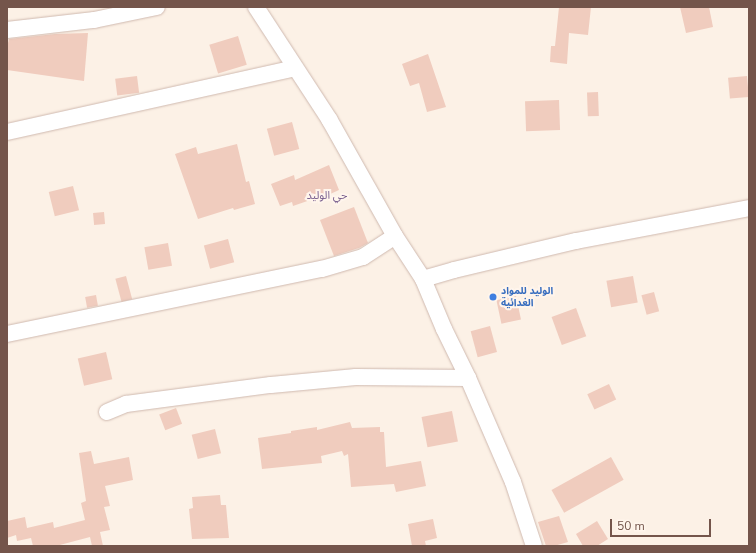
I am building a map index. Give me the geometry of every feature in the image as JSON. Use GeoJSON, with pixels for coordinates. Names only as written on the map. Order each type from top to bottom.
{"type":"FeatureCollection","features":[{"type":"Feature","properties":{"kind":"street"},"geometry":{"type":"LineString","coordinates":[[7,30],[94,20],[129,14],[156,7]]}},
{"type":"Feature","properties":{"kind":"street"},"geometry":{"type":"LineString","coordinates":[[256,7],[329,119],[395,236],[423,279],[513,482],[534,546]]}},
{"type":"Feature","properties":{"kind":"street"},"geometry":{"type":"LineString","coordinates":[[7,132],[295,68]]}},
{"type":"Feature","properties":{"kind":"street"},"geometry":{"type":"LineString","coordinates":[[423,279],[454,270],[576,241],[749,208]]}},
{"type":"Feature","properties":{"kind":"street"},"geometry":{"type":"LineString","coordinates":[[7,334],[322,269],[363,257],[395,236]]}},
{"type":"Feature","properties":{"kind":"street"},"geometry":{"type":"LineString","coordinates":[[107,412],[126,404],[279,384],[356,377],[468,378]]}},
{"type":"Feature","properties":{"kind":"building"},"geometry":{"type":"Polygon","coordinates":[[[559,7],[591,7],[588,35],[569,33],[567,64],[550,62],[551,46],[555,46],[559,7]]]}},
{"type":"Feature","properties":{"kind":"building"},"geometry":{"type":"Polygon","coordinates":[[[680,7],[709,7],[713,27],[686,33],[680,7]]]}},
{"type":"Feature","properties":{"kind":"building"},"geometry":{"type":"Polygon","coordinates":[[[88,33],[84,81],[7,70],[7,47],[9,39],[55,34],[88,33]]]}},
{"type":"Feature","properties":{"kind":"building"},"geometry":{"type":"Polygon","coordinates":[[[238,36],[247,65],[218,73],[209,45],[238,36]]]}},
{"type":"Feature","properties":{"kind":"building"},"geometry":{"type":"Polygon","coordinates":[[[428,54],[446,107],[427,112],[419,83],[410,86],[402,64],[428,54]]]}},
{"type":"Feature","properties":{"kind":"building"},"geometry":{"type":"Polygon","coordinates":[[[137,76],[139,93],[117,96],[115,79],[137,76]]]}},
{"type":"Feature","properties":{"kind":"building"},"geometry":{"type":"Polygon","coordinates":[[[747,76],[749,97],[730,99],[728,78],[747,76]]]}},
{"type":"Feature","properties":{"kind":"building"},"geometry":{"type":"Polygon","coordinates":[[[587,92],[598,92],[599,116],[588,116],[587,92]]]}},
{"type":"Feature","properties":{"kind":"building"},"geometry":{"type":"Polygon","coordinates":[[[559,100],[560,130],[526,131],[525,101],[559,100]]]}},
{"type":"Feature","properties":{"kind":"building"},"geometry":{"type":"Polygon","coordinates":[[[292,122],[299,149],[274,156],[267,129],[292,122]]]}},
{"type":"Feature","properties":{"kind":"building"},"geometry":{"type":"Polygon","coordinates":[[[237,144],[246,182],[249,181],[255,204],[234,210],[233,208],[198,219],[175,154],[196,147],[198,154],[237,144]]]}},
{"type":"Feature","properties":{"kind":"building"},"geometry":{"type":"Polygon","coordinates":[[[329,165],[339,190],[317,200],[316,198],[293,206],[292,202],[280,206],[271,184],[294,175],[295,180],[329,165]]]}},
{"type":"Feature","properties":{"kind":"building"},"geometry":{"type":"Polygon","coordinates":[[[73,186],[79,210],[55,216],[49,192],[73,186]]]}},
{"type":"Feature","properties":{"kind":"building"},"geometry":{"type":"Polygon","coordinates":[[[354,207],[368,243],[359,248],[334,256],[320,220],[354,207]]]}},
{"type":"Feature","properties":{"kind":"building"},"geometry":{"type":"Polygon","coordinates":[[[104,212],[105,224],[94,225],[93,213],[104,212]]]}},
{"type":"Feature","properties":{"kind":"building"},"geometry":{"type":"Polygon","coordinates":[[[228,239],[234,262],[210,269],[204,245],[228,239]]]}},
{"type":"Feature","properties":{"kind":"building"},"geometry":{"type":"Polygon","coordinates":[[[168,243],[172,266],[148,270],[144,247],[168,243]]]}},
{"type":"Feature","properties":{"kind":"building"},"geometry":{"type":"Polygon","coordinates":[[[126,276],[132,299],[122,302],[115,279],[126,276]]]}},
{"type":"Feature","properties":{"kind":"building"},"geometry":{"type":"Polygon","coordinates":[[[633,276],[638,303],[611,307],[606,281],[633,276]]]}},
{"type":"Feature","properties":{"kind":"building"},"geometry":{"type":"Polygon","coordinates":[[[654,292],[659,311],[647,315],[641,295],[654,292]]]}},
{"type":"Feature","properties":{"kind":"building"},"geometry":{"type":"Polygon","coordinates":[[[96,295],[98,306],[87,308],[85,297],[96,295]]]}},
{"type":"Feature","properties":{"kind":"building"},"geometry":{"type":"Polygon","coordinates":[[[516,296],[521,319],[501,324],[496,300],[516,296]]]}},
{"type":"Feature","properties":{"kind":"building"},"geometry":{"type":"Polygon","coordinates":[[[576,308],[586,336],[562,345],[552,317],[576,308]]]}},
{"type":"Feature","properties":{"kind":"building"},"geometry":{"type":"Polygon","coordinates":[[[490,326],[497,352],[478,357],[471,331],[490,326]]]}},
{"type":"Feature","properties":{"kind":"building"},"geometry":{"type":"Polygon","coordinates":[[[106,352],[112,379],[84,386],[78,359],[106,352]]]}},
{"type":"Feature","properties":{"kind":"building"},"geometry":{"type":"Polygon","coordinates":[[[609,384],[616,399],[594,410],[587,394],[609,384]]]}},
{"type":"Feature","properties":{"kind":"building"},"geometry":{"type":"Polygon","coordinates":[[[176,408],[182,424],[165,430],[159,414],[176,408]]]}},
{"type":"Feature","properties":{"kind":"building"},"geometry":{"type":"Polygon","coordinates":[[[452,411],[458,441],[427,447],[422,417],[452,411]]]}},
{"type":"Feature","properties":{"kind":"building"},"geometry":{"type":"Polygon","coordinates":[[[350,422],[352,428],[380,427],[380,432],[384,432],[386,467],[421,461],[426,486],[396,492],[394,484],[351,487],[348,454],[344,456],[342,451],[321,456],[322,463],[262,469],[258,438],[317,427],[317,430],[350,422]]]}},
{"type":"Feature","properties":{"kind":"building"},"geometry":{"type":"Polygon","coordinates":[[[215,429],[221,453],[198,459],[192,435],[215,429]]]}},
{"type":"Feature","properties":{"kind":"building"},"geometry":{"type":"Polygon","coordinates":[[[91,451],[94,464],[129,457],[133,480],[105,486],[110,506],[104,507],[110,530],[100,532],[103,546],[92,546],[90,537],[56,546],[33,546],[31,538],[17,541],[16,535],[7,538],[7,521],[25,517],[27,528],[53,522],[54,528],[85,520],[81,503],[86,501],[79,453],[91,451]]]}},
{"type":"Feature","properties":{"kind":"building"},"geometry":{"type":"Polygon","coordinates":[[[611,457],[624,480],[564,513],[552,490],[611,457]]]}},
{"type":"Feature","properties":{"kind":"building"},"geometry":{"type":"Polygon","coordinates":[[[220,495],[221,505],[226,505],[229,538],[192,539],[189,509],[193,508],[192,497],[220,495]]]}},
{"type":"Feature","properties":{"kind":"building"},"geometry":{"type":"Polygon","coordinates":[[[559,516],[568,542],[554,546],[546,546],[538,522],[559,516]]]}},
{"type":"Feature","properties":{"kind":"building"},"geometry":{"type":"Polygon","coordinates":[[[433,519],[437,538],[425,541],[426,546],[412,546],[408,524],[433,519]]]}},
{"type":"Feature","properties":{"kind":"building"},"geometry":{"type":"Polygon","coordinates":[[[597,521],[608,539],[597,546],[583,546],[576,534],[597,521]]]}},
{"type":"Feature","properties":{"kind":"place","name":"الوليد للمواد الغدائية"},"geometry":{"type":"Point","coordinates":[493,297]}},
{"type":"Feature","properties":{"kind":"district","name":"حي الوليد"},"geometry":{"type":"Point","coordinates":[327,196]}}]}
